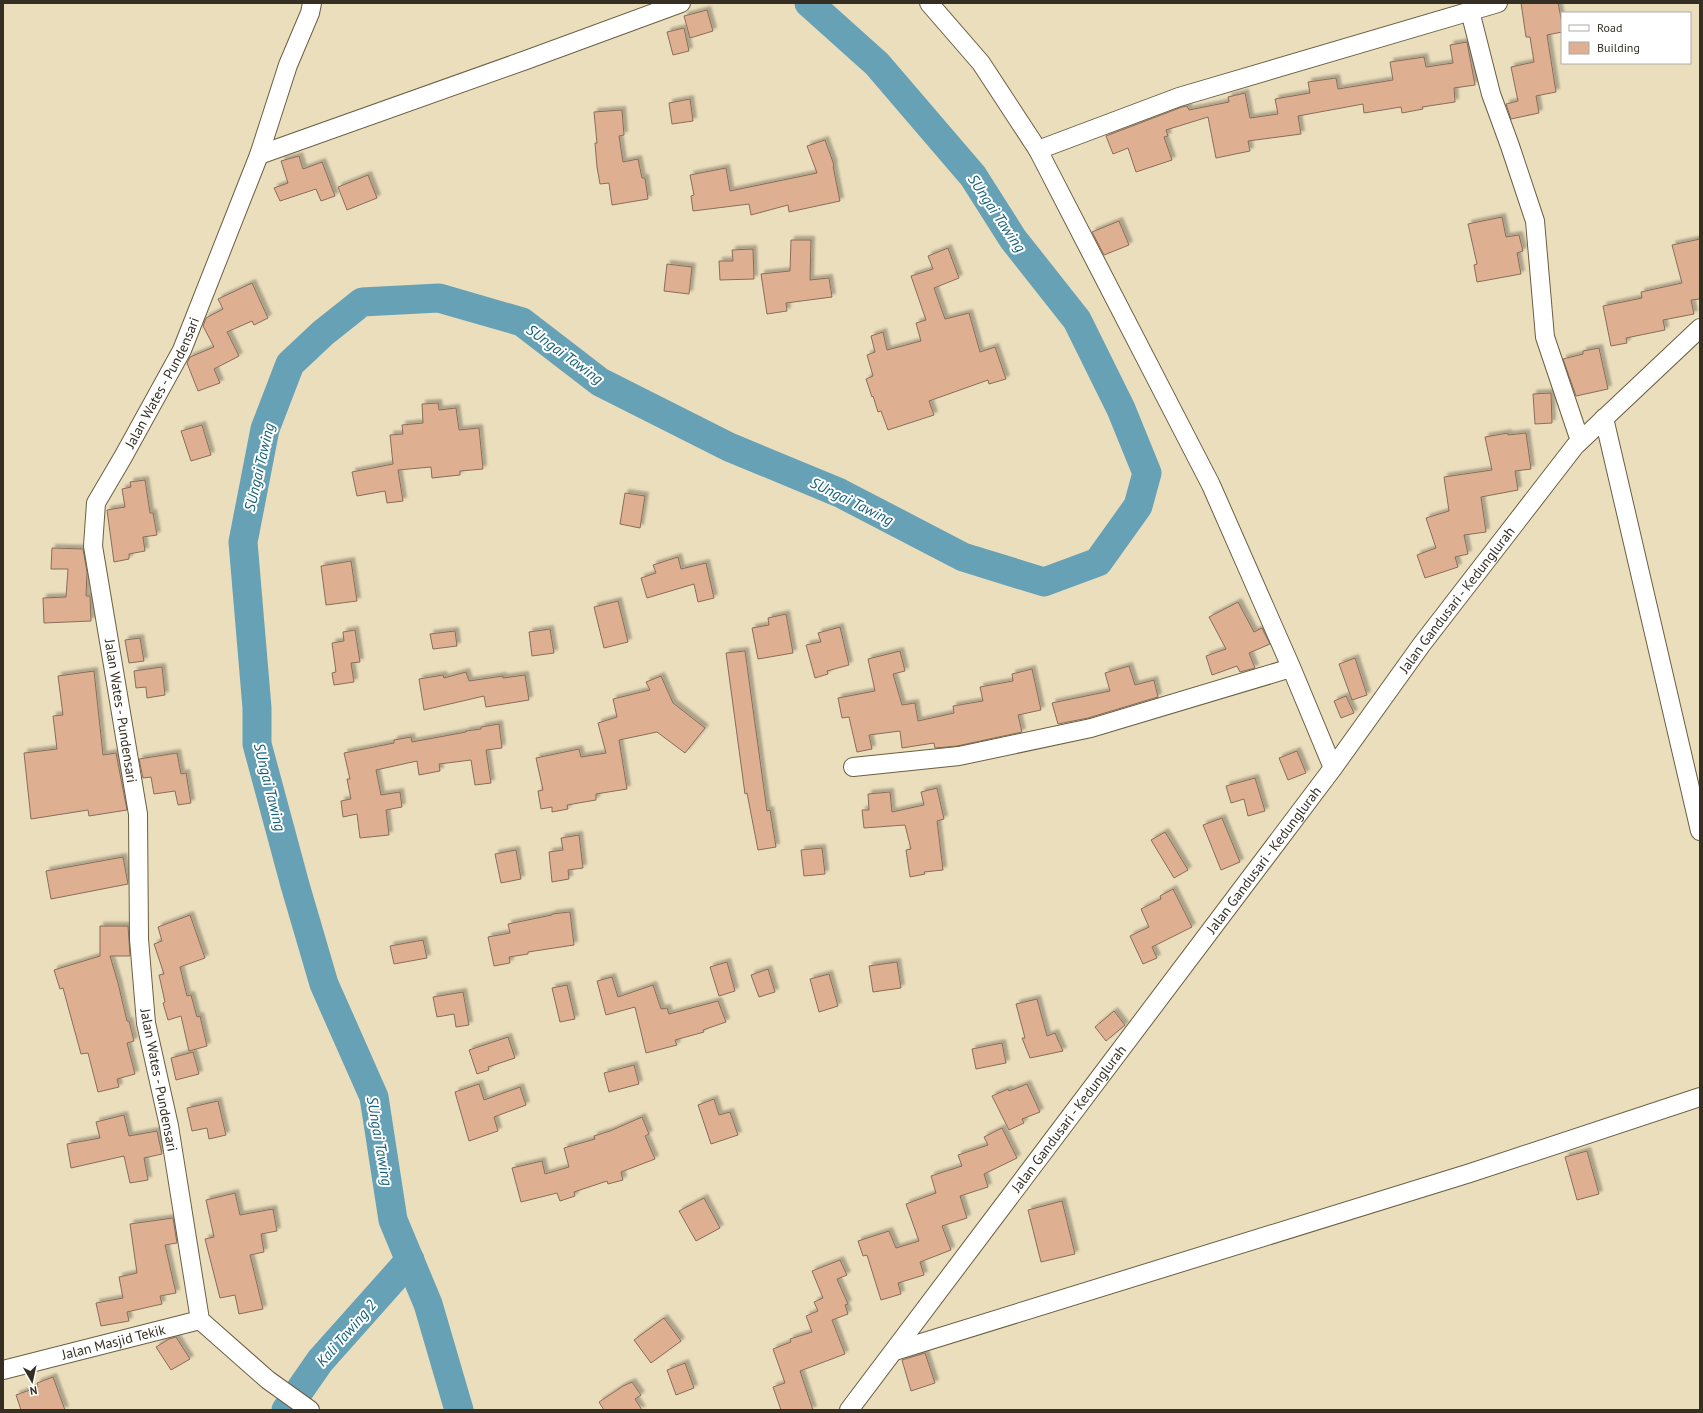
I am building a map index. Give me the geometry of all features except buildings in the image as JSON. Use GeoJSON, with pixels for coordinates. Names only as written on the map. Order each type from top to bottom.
{"type":"FeatureCollection","features":[{"type":"Feature","properties":{"kind":"street","name":"Jalan Wates - Pundensari"},"geometry":{"type":"LineString","coordinates":[[200,1320],[169,1126],[146,1023],[139,939],[138,814],[93,546],[96,503],[182,350],[259,155],[288,65],[310,13],[312,3]]}},
{"type":"Feature","properties":{"kind":"street"},"geometry":{"type":"LineString","coordinates":[[259,155],[526,60],[680,3]]}},
{"type":"Feature","properties":{"kind":"street"},"geometry":{"type":"LineString","coordinates":[[930,3],[981,63],[1038,150],[1211,485],[1291,668],[1332,768]]}},
{"type":"Feature","properties":{"kind":"street"},"geometry":{"type":"LineString","coordinates":[[1038,150],[1179,97],[1498,3]]}},
{"type":"Feature","properties":{"kind":"street"},"geometry":{"type":"LineString","coordinates":[[1470,11],[1491,94],[1535,221],[1545,337],[1580,441]]}},
{"type":"Feature","properties":{"kind":"street","name":"Jalan Gandusari - Kedunglurah"},"geometry":{"type":"LineString","coordinates":[[849,1410],[895,1351],[1332,768],[1422,644],[1580,441],[1700,328]]}},
{"type":"Feature","properties":{"kind":"street"},"geometry":{"type":"LineString","coordinates":[[1604,418],[1700,831]]}},
{"type":"Feature","properties":{"kind":"street"},"geometry":{"type":"LineString","coordinates":[[853,767],[959,756],[1091,728],[1291,668]]}},
{"type":"Feature","properties":{"kind":"street"},"geometry":{"type":"LineString","coordinates":[[895,1351],[1462,1176],[1700,1097]]}},
{"type":"Feature","properties":{"kind":"street"},"geometry":{"type":"LineString","coordinates":[[200,1320],[268,1380],[310,1410]]}},
{"type":"Feature","properties":{"kind":"street","name":"Jalan Masjid Tekik"},"geometry":{"type":"LineString","coordinates":[[3,1370],[200,1320]]}},
{"type":"Feature","properties":{"kind":"waterway","name":"SUngai Tawing"},"geometry":{"type":"LineString","coordinates":[[459,1410],[428,1304],[393,1220],[374,1097],[324,984],[295,885],[257,744],[257,708],[243,542],[265,429],[290,364],[323,333],[362,302],[439,298],[522,322],[600,382],[729,447],[840,493],[963,557],[1044,582],[1098,562],[1138,506],[1147,473],[1121,409],[1077,320],[1013,239],[973,176],[877,64],[809,3]]}},
{"type":"Feature","properties":{"kind":"waterway","name":"Kali Tawing 2"},"geometry":{"type":"LineString","coordinates":[[286,1410],[320,1361],[410,1260]]}}]}
